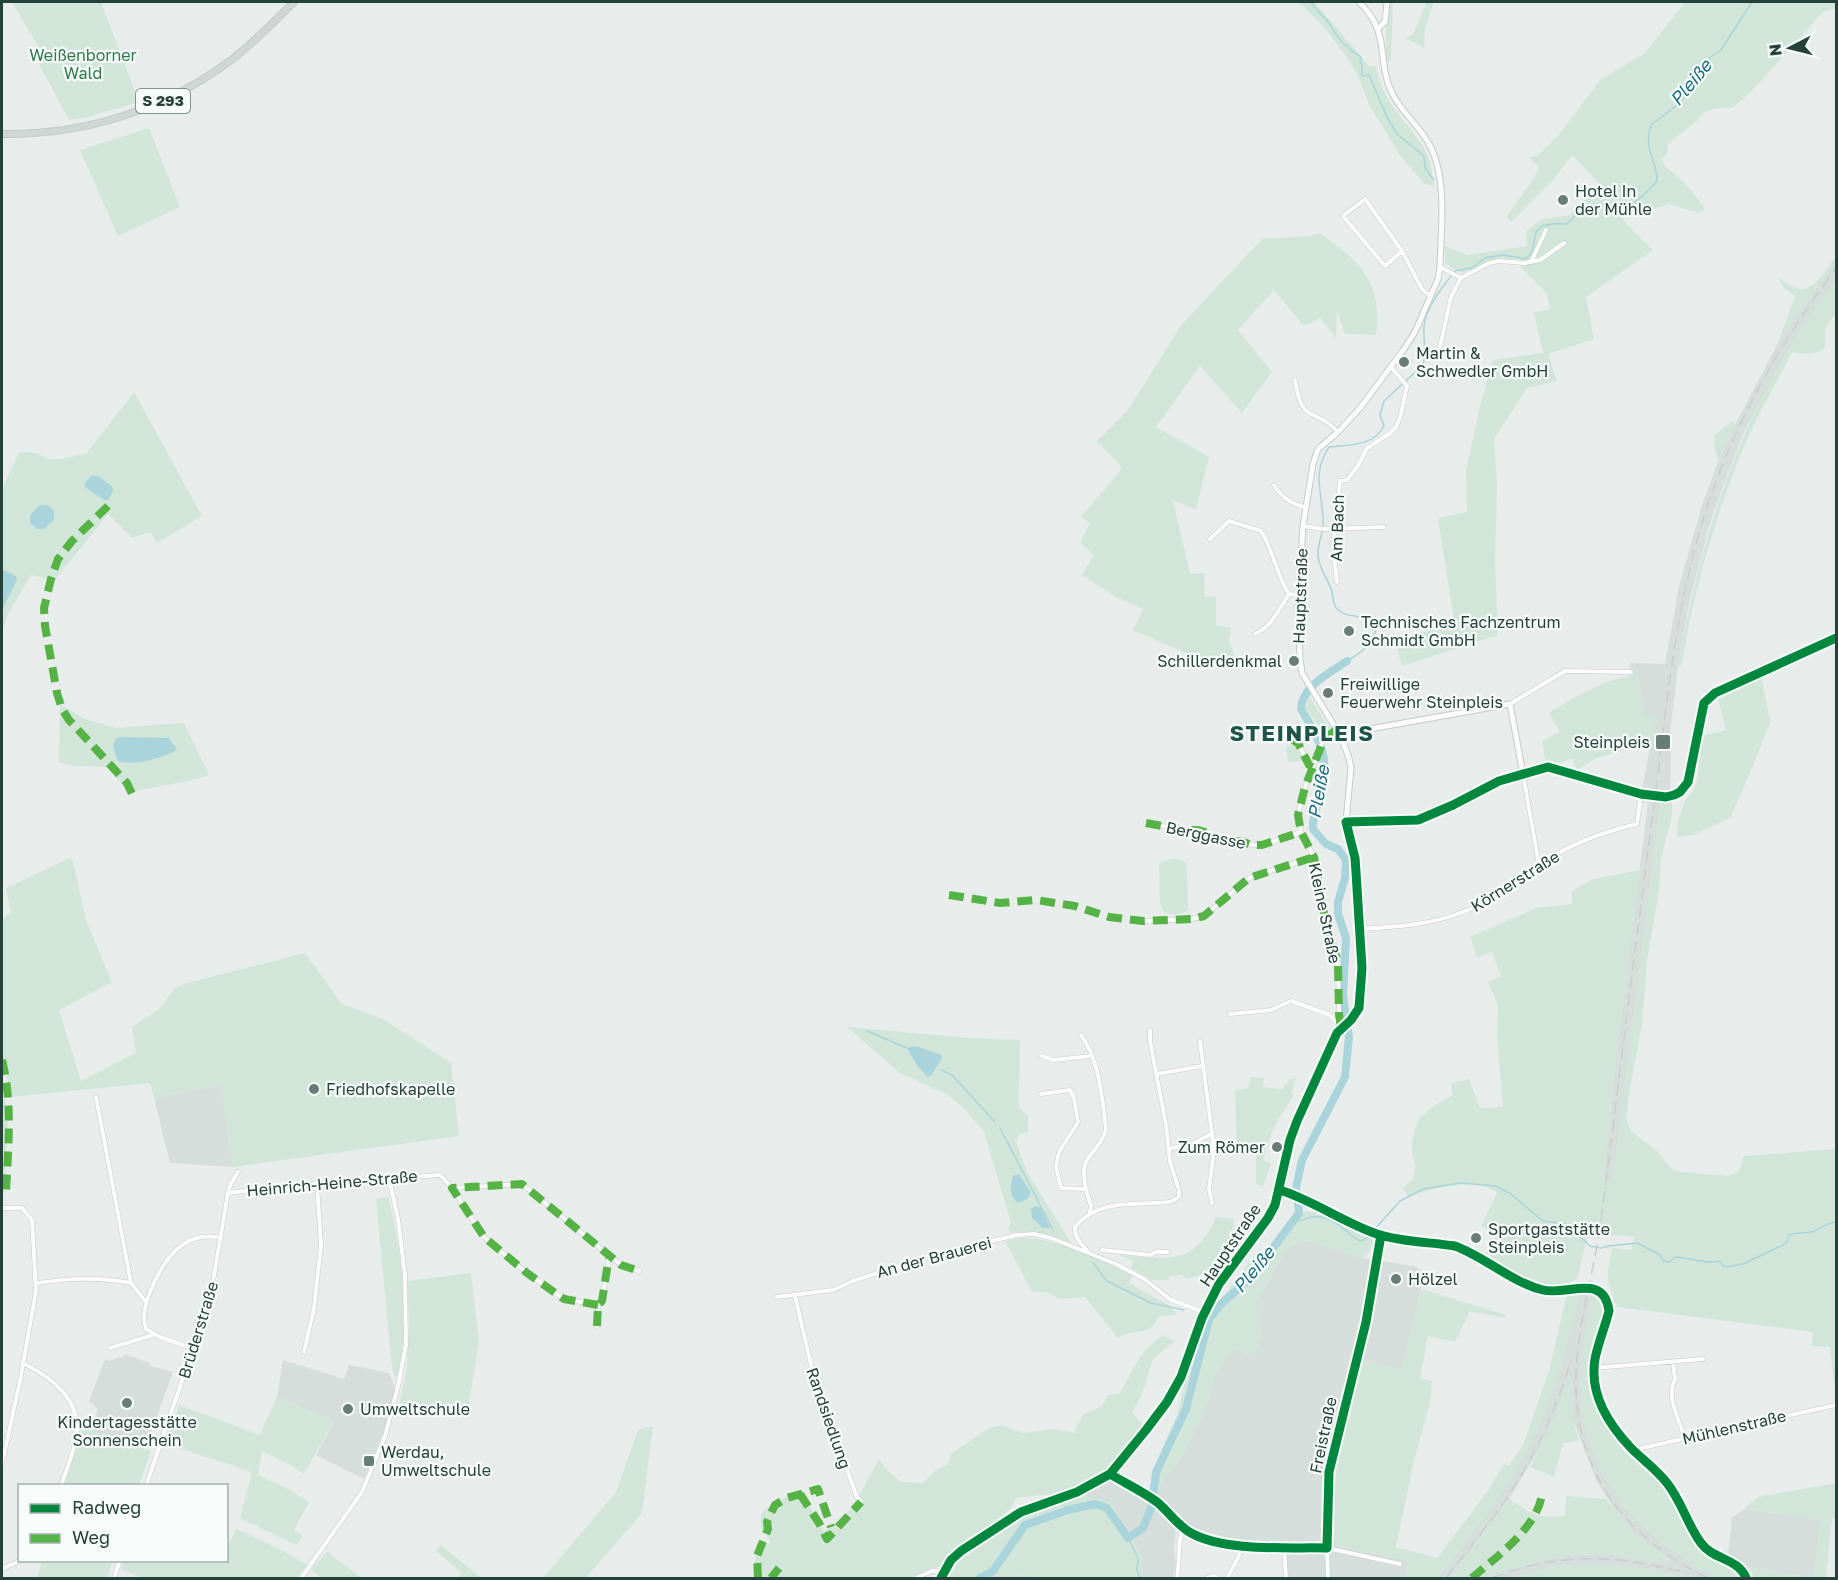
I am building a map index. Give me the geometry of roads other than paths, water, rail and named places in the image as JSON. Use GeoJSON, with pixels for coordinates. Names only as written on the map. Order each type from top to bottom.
{"type":"FeatureCollection","features":[{"type":"Feature","properties":{"kind":"main road","name":"S 293"},"geometry":{"type":"LineString","coordinates":[[2,134],[89,126],[146,109],[186,90],[232,60],[294,2]]}},
{"type":"Feature","properties":{"kind":"main road"},"geometry":{"type":"LineString","coordinates":[[1359,2],[1378,29],[1384,25],[1387,2]]}},
{"type":"Feature","properties":{"kind":"main road","name":"Hauptstraße"},"geometry":{"type":"LineString","coordinates":[[942,1575],[951,1560],[961,1551],[1021,1512],[1077,1492],[1110,1474],[1167,1402],[1181,1377],[1204,1312],[1219,1284],[1268,1218],[1280,1190],[1290,1140],[1337,1033],[1351,1020],[1359,1008],[1362,994],[1360,928],[1355,858],[1346,822],[1351,768],[1341,737],[1302,673],[1298,644],[1303,526],[1315,454],[1360,408],[1415,332],[1444,269],[1442,186],[1439,167],[1428,142],[1400,106],[1389,86],[1378,29]]}},
{"type":"Feature","properties":{"kind":"main road"},"geometry":{"type":"LineString","coordinates":[[1346,822],[1418,820],[1499,781],[1548,767],[1641,795],[1666,797],[1680,792],[1688,782],[1706,700],[1725,688],[1836,638]]}},
{"type":"Feature","properties":{"kind":"main road"},"geometry":{"type":"LineString","coordinates":[[1341,737],[1510,704],[1523,774]]}},
{"type":"Feature","properties":{"kind":"main road"},"geometry":{"type":"LineString","coordinates":[[1280,1190],[1305,1199],[1348,1223],[1379,1235],[1455,1246],[1540,1289],[1558,1292],[1593,1288],[1606,1298],[1609,1311],[1597,1349],[1594,1368],[1594,1382],[1600,1405],[1609,1421],[1633,1450],[1665,1480],[1674,1492],[1700,1543],[1714,1556],[1739,1568],[1746,1578]]}},
{"type":"Feature","properties":{"kind":"street"},"geometry":{"type":"LineString","coordinates":[[1402,251],[1385,266],[1343,216],[1365,199],[1402,251],[1422,289],[1430,296]]}},
{"type":"Feature","properties":{"kind":"street"},"geometry":{"type":"LineString","coordinates":[[1531,262],[1546,230]]}},
{"type":"Feature","properties":{"kind":"street"},"geometry":{"type":"LineString","coordinates":[[1440,347],[1451,297],[1461,278],[1488,263],[1540,260],[1564,243]]}},
{"type":"Feature","properties":{"kind":"street"},"geometry":{"type":"LineString","coordinates":[[1444,269],[1461,278]]}},
{"type":"Feature","properties":{"kind":"street","name":"Am Bach"},"geometry":{"type":"LineString","coordinates":[[1337,582],[1334,528],[1340,481],[1347,480],[1358,466],[1367,448],[1389,434],[1396,427],[1400,418],[1407,386],[1390,367]]}},
{"type":"Feature","properties":{"kind":"street"},"geometry":{"type":"LineString","coordinates":[[1295,380],[1300,404],[1305,411],[1333,426],[1338,432]]}},
{"type":"Feature","properties":{"kind":"street"},"geometry":{"type":"LineString","coordinates":[[1274,485],[1280,495],[1299,506],[1306,507]]}},
{"type":"Feature","properties":{"kind":"street"},"geometry":{"type":"LineString","coordinates":[[1210,539],[1229,521],[1262,531],[1272,552],[1282,585],[1289,594],[1299,595]]}},
{"type":"Feature","properties":{"kind":"street"},"geometry":{"type":"LineString","coordinates":[[1303,526],[1325,529],[1384,527]]}},
{"type":"Feature","properties":{"kind":"street"},"geometry":{"type":"LineString","coordinates":[[1255,634],[1262,631],[1274,617],[1289,594]]}},
{"type":"Feature","properties":{"kind":"street"},"geometry":{"type":"LineString","coordinates":[[1510,704],[1566,671],[1631,672]]}},
{"type":"Feature","properties":{"kind":"street","name":"Kleine Straße"},"geometry":{"type":"LineString","coordinates":[[1336,730],[1323,740],[1298,815],[1301,832],[1314,857],[1327,930],[1338,964],[1343,1027]]}},
{"type":"Feature","properties":{"kind":"street"},"geometry":{"type":"LineString","coordinates":[[1290,738],[1298,743],[1309,765],[1313,767]]}},
{"type":"Feature","properties":{"kind":"street"},"geometry":{"type":"LineString","coordinates":[[1523,774],[1539,865]]}},
{"type":"Feature","properties":{"kind":"street","name":"Körnerstraße"},"geometry":{"type":"LineString","coordinates":[[1360,928],[1399,927],[1455,915],[1499,894],[1557,854],[1593,837],[1637,824],[1641,795]]}},
{"type":"Feature","properties":{"kind":"street","name":"Berggasse"},"geometry":{"type":"LineString","coordinates":[[1146,823],[1183,830],[1198,830],[1218,840],[1240,841],[1252,845],[1262,845],[1301,832]]}},
{"type":"Feature","properties":{"kind":"street"},"geometry":{"type":"LineString","coordinates":[[1143,921],[1192,919],[1204,916],[1249,878],[1314,857]]}},
{"type":"Feature","properties":{"kind":"street"},"geometry":{"type":"LineString","coordinates":[[1230,1014],[1271,1010],[1291,1001],[1330,1015],[1343,1027]]}},
{"type":"Feature","properties":{"kind":"street"},"geometry":{"type":"LineString","coordinates":[[1091,1254],[1076,1238],[1074,1232],[1075,1227],[1090,1212],[1117,1205],[1173,1201],[1179,1196],[1173,1173],[1150,1030]]}},
{"type":"Feature","properties":{"kind":"street"},"geometry":{"type":"LineString","coordinates":[[1081,1035],[1087,1043],[1100,1084],[1106,1130],[1105,1136],[1087,1160],[1084,1169],[1091,1206],[1090,1212]]}},
{"type":"Feature","properties":{"kind":"street"},"geometry":{"type":"LineString","coordinates":[[1200,1041],[1214,1150],[1209,1189],[1212,1203]]}},
{"type":"Feature","properties":{"kind":"street"},"geometry":{"type":"LineString","coordinates":[[1042,1056],[1053,1060],[1091,1056]]}},
{"type":"Feature","properties":{"kind":"street"},"geometry":{"type":"LineString","coordinates":[[1157,1074],[1202,1066]]}},
{"type":"Feature","properties":{"kind":"street"},"geometry":{"type":"LineString","coordinates":[[1041,1094],[1070,1090],[1074,1098],[1078,1122],[1059,1152],[1056,1167],[1061,1188],[1087,1189]]}},
{"type":"Feature","properties":{"kind":"street"},"geometry":{"type":"LineString","coordinates":[[96,1097],[131,1283],[146,1302]]}},
{"type":"Feature","properties":{"kind":"street"},"geometry":{"type":"LineString","coordinates":[[1169,1149],[1194,1143],[1211,1134]]}},
{"type":"Feature","properties":{"kind":"street","name":"Brüderstraße"},"geometry":{"type":"LineString","coordinates":[[146,1484],[210,1299],[228,1193],[238,1172]]}},
{"type":"Feature","properties":{"kind":"street","name":"Heinrich-Heine-Straße"},"geometry":{"type":"LineString","coordinates":[[228,1193],[440,1175],[452,1188],[484,1237],[527,1273],[564,1299],[598,1305]]}},
{"type":"Feature","properties":{"kind":"street"},"geometry":{"type":"LineString","coordinates":[[301,1578],[362,1492],[385,1436],[398,1386],[406,1345],[405,1275],[398,1219],[389,1178]]}},
{"type":"Feature","properties":{"kind":"street"},"geometry":{"type":"LineString","coordinates":[[304,1352],[315,1308],[321,1245],[316,1184]]}},
{"type":"Feature","properties":{"kind":"street"},"geometry":{"type":"LineString","coordinates":[[452,1188],[522,1184],[621,1265],[639,1271]]}},
{"type":"Feature","properties":{"kind":"street"},"geometry":{"type":"LineString","coordinates":[[2,1208],[22,1209],[33,1220],[36,1283],[34,1310],[2,1464]]}},
{"type":"Feature","properties":{"kind":"street","name":"An der Brauerei"},"geometry":{"type":"LineString","coordinates":[[776,1297],[832,1290],[929,1256],[1017,1235],[1034,1234],[1051,1238],[1102,1259],[1144,1279],[1171,1300],[1204,1312]]}},
{"type":"Feature","properties":{"kind":"street"},"geometry":{"type":"LineString","coordinates":[[194,1349],[153,1335],[146,1329],[143,1317],[146,1302],[163,1263],[176,1250],[193,1239],[209,1235],[221,1238]]}},
{"type":"Feature","properties":{"kind":"street","name":"Freistraße"},"geometry":{"type":"LineString","coordinates":[[1328,1578],[1329,1472],[1366,1322],[1379,1235]]}},
{"type":"Feature","properties":{"kind":"street"},"geometry":{"type":"LineString","coordinates":[[1102,1259],[1105,1250],[1150,1255],[1156,1252],[1168,1252]]}},
{"type":"Feature","properties":{"kind":"street"},"geometry":{"type":"LineString","coordinates":[[597,1326],[598,1305],[602,1301],[609,1256]]}},
{"type":"Feature","properties":{"kind":"street"},"geometry":{"type":"LineString","coordinates":[[36,1283],[75,1277],[131,1283]]}},
{"type":"Feature","properties":{"kind":"street","name":"Randsiedlung"},"geometry":{"type":"LineString","coordinates":[[795,1296],[816,1386],[857,1497],[861,1502]]}},
{"type":"Feature","properties":{"kind":"street"},"geometry":{"type":"LineString","coordinates":[[110,1348],[153,1335]]}},
{"type":"Feature","properties":{"kind":"street"},"geometry":{"type":"LineString","coordinates":[[1594,1368],[1703,1359]]}},
{"type":"Feature","properties":{"kind":"street"},"geometry":{"type":"LineString","coordinates":[[1673,1362],[1675,1380],[1671,1386],[1672,1398],[1685,1438]]}},
{"type":"Feature","properties":{"kind":"street"},"geometry":{"type":"LineString","coordinates":[[23,1364],[47,1375],[63,1390],[75,1412],[76,1436],[61,1484]]}},
{"type":"Feature","properties":{"kind":"street","name":"Mühlenstraße"},"geometry":{"type":"LineString","coordinates":[[1633,1450],[1836,1405]]}},
{"type":"Feature","properties":{"kind":"street"},"geometry":{"type":"LineString","coordinates":[[1110,1474],[1156,1502],[1183,1528],[1207,1540],[1242,1546],[1327,1548],[1400,1564]]}},
{"type":"Feature","properties":{"kind":"street"},"geometry":{"type":"LineString","coordinates":[[1177,1578],[1183,1528]]}},
{"type":"Feature","properties":{"kind":"street"},"geometry":{"type":"LineString","coordinates":[[1227,1578],[1239,1558],[1242,1546]]}},
{"type":"Feature","properties":{"kind":"street"},"geometry":{"type":"LineString","coordinates":[[1284,1547],[1286,1578]]}},
{"type":"Feature","properties":{"kind":"street"},"geometry":{"type":"LineString","coordinates":[[2,1569],[18,1561]]}},
{"type":"Feature","properties":{"kind":"street"},"geometry":{"type":"LineString","coordinates":[[114,1578],[119,1562]]}},
{"type":"Feature","properties":{"kind":"street"},"geometry":{"type":"LineString","coordinates":[[916,1578],[932,1570],[942,1575]]}},
{"type":"Feature","properties":{"kind":"street"},"geometry":{"type":"LineString","coordinates":[[1207,1578],[1214,1576],[1217,1578]]}},
{"type":"Feature","properties":{"kind":"water"},"geometry":{"type":"Polygon","coordinates":[[[91,476],[98,476],[112,486],[113,492],[108,500],[104,500],[85,487],[84,484],[91,476]]]}},
{"type":"Feature","properties":{"kind":"water"},"geometry":{"type":"Polygon","coordinates":[[[40,505],[48,505],[54,511],[54,520],[44,529],[37,529],[30,523],[30,515],[40,505]]]}},
{"type":"Feature","properties":{"kind":"water"},"geometry":{"type":"Polygon","coordinates":[[[2,569],[16,576],[17,580],[2,610],[2,569]]]}},
{"type":"Feature","properties":{"kind":"water"},"geometry":{"type":"Polygon","coordinates":[[[116,738],[169,738],[177,750],[147,761],[123,762],[117,760],[113,745],[116,738]]]}},
{"type":"Feature","properties":{"kind":"water"},"geometry":{"type":"Polygon","coordinates":[[[916,1046],[942,1055],[931,1076],[928,1077],[918,1067],[907,1048],[916,1046]]]}},
{"type":"Feature","properties":{"kind":"water"},"geometry":{"type":"Polygon","coordinates":[[[1019,1174],[1031,1193],[1027,1199],[1018,1203],[1013,1197],[1011,1187],[1013,1176],[1019,1174]]]}},
{"type":"Feature","properties":{"kind":"water"},"geometry":{"type":"Polygon","coordinates":[[[1036,1206],[1041,1208],[1050,1228],[1043,1228],[1032,1218],[1031,1208],[1036,1206]]]}},
{"type":"Feature","properties":{"kind":"waterway"},"geometry":{"type":"LineString","coordinates":[[1311,2],[1342,42],[1361,57],[1362,76],[1369,75],[1397,134],[1424,156],[1425,168],[1434,180]]}},
{"type":"Feature","properties":{"kind":"waterway","name":"Pleiße"},"geometry":{"type":"LineString","coordinates":[[1347,661],[1363,650],[1371,640],[1376,629],[1376,622],[1346,614],[1337,609],[1318,559],[1323,522],[1319,475],[1320,466],[1329,447],[1353,445],[1367,441],[1380,433],[1384,426],[1380,415],[1384,401],[1423,365],[1425,319],[1436,297],[1455,271],[1472,268],[1485,258],[1503,255],[1526,259],[1531,252],[1538,229],[1543,226],[1567,224],[1588,206],[1599,204],[1611,208],[1625,207],[1637,200],[1657,181],[1649,148],[1651,125],[1685,96],[1689,82],[1695,73],[1721,50],[1752,2]]}},
{"type":"Feature","properties":{"kind":"waterway","name":"Pleiße"},"geometry":{"type":"LineString","coordinates":[[980,1578],[993,1571],[1025,1525],[1068,1510],[1095,1504],[1107,1508],[1128,1538],[1143,1528],[1152,1506],[1156,1472],[1186,1409],[1209,1319],[1221,1304],[1253,1275],[1299,1213],[1296,1188],[1302,1160],[1345,1077],[1349,1037],[1343,996],[1346,938],[1338,914],[1346,860],[1338,849],[1326,844],[1313,829],[1325,768],[1318,739],[1301,709],[1306,693],[1325,675],[1347,661]]}},
{"type":"Feature","properties":{"kind":"waterway"},"geometry":{"type":"LineString","coordinates":[[867,1031],[907,1048]]}},
{"type":"Feature","properties":{"kind":"waterway"},"geometry":{"type":"LineString","coordinates":[[942,1070],[953,1076],[994,1121]]}},
{"type":"Feature","properties":{"kind":"waterway"},"geometry":{"type":"LineString","coordinates":[[1000,1128],[1053,1230]]}},
{"type":"Feature","properties":{"kind":"waterway"},"geometry":{"type":"LineString","coordinates":[[1373,1231],[1400,1201],[1423,1189],[1460,1183],[1495,1186],[1511,1194],[1543,1221],[1566,1224],[1590,1246],[1601,1248],[1637,1243],[1660,1255],[1663,1261],[1669,1262],[1675,1257],[1680,1257],[1709,1262],[1719,1261],[1725,1267],[1743,1264],[1783,1245],[1787,1242],[1789,1235],[1811,1232],[1836,1222]]}},
{"type":"Feature","properties":{"kind":"waterway"},"geometry":{"type":"LineString","coordinates":[[1294,1221],[1312,1217],[1325,1218],[1358,1240],[1362,1241],[1370,1235]]}},
{"type":"Feature","properties":{"kind":"waterway"},"geometry":{"type":"LineString","coordinates":[[1093,1263],[1107,1281],[1151,1303],[1184,1310]]}},
{"type":"Feature","properties":{"kind":"waterway"},"geometry":{"type":"LineString","coordinates":[[1128,1538],[1138,1558],[1137,1571],[1140,1578]]}},
{"type":"Feature","properties":{"kind":"railway"},"geometry":{"type":"LineString","coordinates":[[1708,1578],[1665,1553],[1646,1538],[1628,1521],[1600,1482],[1582,1435],[1578,1411],[1576,1387],[1579,1340],[1601,1222],[1670,681],[1688,575],[1708,504],[1732,441],[1780,351],[1836,268]]}},
{"type":"Feature","properties":{"kind":"railway"},"geometry":{"type":"LineString","coordinates":[[1446,1578],[1483,1531],[1526,1467],[1548,1422],[1571,1360]]}},
{"type":"Feature","properties":{"kind":"railway"},"geometry":{"type":"LineString","coordinates":[[1492,1578],[1541,1563],[1590,1559],[1640,1563],[1689,1574]]}},
{"type":"Feature","properties":{"kind":"place","name":"Hotel In der Mühle"},"geometry":{"type":"Point","coordinates":[1563,200]}},
{"type":"Feature","properties":{"kind":"place","name":"Martin & Schwedler GmbH"},"geometry":{"type":"Point","coordinates":[1404,362]}},
{"type":"Feature","properties":{"kind":"place","name":"Technisches Fachzentrum Schmidt GmbH"},"geometry":{"type":"Point","coordinates":[1349,631]}},
{"type":"Feature","properties":{"kind":"place","name":"Schillerdenkmal"},"geometry":{"type":"Point","coordinates":[1294,661]}},
{"type":"Feature","properties":{"kind":"place","name":"Freiwillige Feuerwehr Steinpleis"},"geometry":{"type":"Point","coordinates":[1328,693]}},
{"type":"Feature","properties":{"kind":"place","name":"Steinpleis"},"geometry":{"type":"Point","coordinates":[1663,742]}},
{"type":"Feature","properties":{"kind":"place","name":"Friedhofskapelle"},"geometry":{"type":"Point","coordinates":[314,1089]}},
{"type":"Feature","properties":{"kind":"place","name":"Zum Römer"},"geometry":{"type":"Point","coordinates":[1277,1147]}},
{"type":"Feature","properties":{"kind":"place","name":"Sportgaststätte Steinpleis"},"geometry":{"type":"Point","coordinates":[1476,1238]}},
{"type":"Feature","properties":{"kind":"place","name":"Hölzel"},"geometry":{"type":"Point","coordinates":[1396,1279]}},
{"type":"Feature","properties":{"kind":"place","name":"Kindertagesstätte Sonnenschein"},"geometry":{"type":"Point","coordinates":[127,1403]}},
{"type":"Feature","properties":{"kind":"place","name":"Umweltschule"},"geometry":{"type":"Point","coordinates":[348,1409]}},
{"type":"Feature","properties":{"kind":"place","name":"Werdau, Umweltschule"},"geometry":{"type":"Point","coordinates":[369,1461]}},
{"type":"Feature","properties":{"kind":"district","name":"STEINPLEIS"},"geometry":{"type":"Point","coordinates":[1302,733]}},
{"type":"Feature","properties":{"kind":"park label","name":"Weißenborner Wald"},"geometry":{"type":"Point","coordinates":[83,64]}}]}
